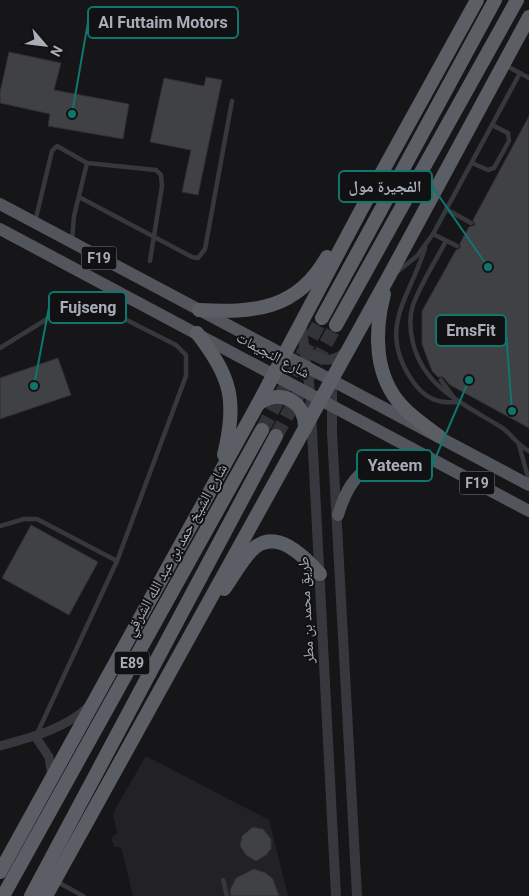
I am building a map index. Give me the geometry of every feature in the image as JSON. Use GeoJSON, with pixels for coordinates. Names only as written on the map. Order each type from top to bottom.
{"type":"FeatureCollection","features":[{"type":"Feature","properties":{"kind":"highway"},"geometry":{"type":"LineString","coordinates":[[0,872],[258,404],[360,212],[477,0]]}},
{"type":"Feature","properties":{"kind":"highway"},"geometry":{"type":"LineString","coordinates":[[322,318],[495,0]]}},
{"type":"Feature","properties":{"kind":"highway"},"geometry":{"type":"LineString","coordinates":[[336,325],[517,0]]}},
{"type":"Feature","properties":{"kind":"highway"},"geometry":{"type":"LineString","coordinates":[[46,896],[332,380],[529,17]]}},
{"type":"Feature","properties":{"kind":"highway"},"geometry":{"type":"LineString","coordinates":[[199,310],[248,311],[288,298],[304,287],[321,268],[342,231],[360,212]]}},
{"type":"Feature","properties":{"kind":"highway"},"geometry":{"type":"LineString","coordinates":[[388,278],[380,322],[379,362],[396,399],[404,409],[439,436]]}},
{"type":"Feature","properties":{"kind":"highway"},"geometry":{"type":"LineString","coordinates":[[197,333],[216,360],[231,396],[230,427],[220,471]]}},
{"type":"Feature","properties":{"kind":"highway"},"geometry":{"type":"LineString","coordinates":[[258,404],[274,396],[291,399],[303,411],[308,423]]}},
{"type":"Feature","properties":{"kind":"highway","name":"شارع الشيخ حمد بن عبد الله الشرقي"},"geometry":{"type":"LineString","coordinates":[[3,896],[262,430]]}},
{"type":"Feature","properties":{"kind":"highway","name":"E89"},"geometry":{"type":"LineString","coordinates":[[31,896],[276,436]]}},
{"type":"Feature","properties":{"kind":"highway"},"geometry":{"type":"LineString","coordinates":[[201,615],[216,601],[252,550],[263,544],[276,542],[289,546],[303,555],[320,574]]}},
{"type":"Feature","properties":{"kind":"main road","name":"شارع النجيمات"},"geometry":{"type":"LineString","coordinates":[[0,204],[529,485]]}},
{"type":"Feature","properties":{"kind":"main road","name":"شارع النجيمات"},"geometry":{"type":"LineString","coordinates":[[0,229],[321,398],[529,511]]}},
{"type":"Feature","properties":{"kind":"main road"},"geometry":{"type":"LineString","coordinates":[[338,515],[344,494],[351,484],[370,467],[386,460],[426,454]]}},
{"type":"Feature","properties":{"kind":"street"},"geometry":{"type":"LineString","coordinates":[[301,322],[308,368],[321,398],[338,515],[357,896]]}},
{"type":"Feature","properties":{"kind":"street"},"geometry":{"type":"LineString","coordinates":[[304,347],[314,356],[329,360],[339,357],[350,346]]}},
{"type":"Feature","properties":{"kind":"street","name":"طريق محمد بن مطر"},"geometry":{"type":"LineString","coordinates":[[308,423],[320,574],[336,896]]}},
{"type":"Feature","properties":{"kind":"street"},"geometry":{"type":"LineString","coordinates":[[0,746],[35,736],[70,721],[93,702]]}},
{"type":"Feature","properties":{"kind":"street"},"geometry":{"type":"LineString","coordinates":[[35,736],[49,757],[52,778]]}},
{"type":"Feature","properties":{"kind":"lane"},"geometry":{"type":"LineString","coordinates":[[504,64],[529,78]]}},
{"type":"Feature","properties":{"kind":"lane"},"geometry":{"type":"LineString","coordinates":[[457,402],[445,403],[434,400],[419,389],[406,368],[398,346],[396,330],[400,305],[425,246],[520,73]]}},
{"type":"Feature","properties":{"kind":"lane"},"geometry":{"type":"LineString","coordinates":[[80,197],[192,257],[198,258],[205,249],[232,102]]}},
{"type":"Feature","properties":{"kind":"lane"},"geometry":{"type":"LineString","coordinates":[[472,163],[491,170],[509,140],[509,134],[492,125]]}},
{"type":"Feature","properties":{"kind":"lane"},"geometry":{"type":"LineString","coordinates":[[34,223],[54,148],[61,148],[87,163],[158,172],[162,186],[150,262]]}},
{"type":"Feature","properties":{"kind":"lane"},"geometry":{"type":"LineString","coordinates":[[71,243],[74,216],[87,163]]}},
{"type":"Feature","properties":{"kind":"lane"},"geometry":{"type":"LineString","coordinates":[[446,209],[471,223]]}},
{"type":"Feature","properties":{"kind":"lane"},"geometry":{"type":"LineString","coordinates":[[433,234],[457,246]]}},
{"type":"Feature","properties":{"kind":"lane"},"geometry":{"type":"LineString","coordinates":[[446,241],[413,306],[410,324],[415,351],[424,370],[434,384],[457,402],[508,432],[519,445],[529,451]]}},
{"type":"Feature","properties":{"kind":"lane"},"geometry":{"type":"LineString","coordinates":[[388,278],[425,246]]}},
{"type":"Feature","properties":{"kind":"lane"},"geometry":{"type":"LineString","coordinates":[[0,348],[73,303],[93,303],[176,345],[186,355],[186,376],[117,561],[35,736]]}},
{"type":"Feature","properties":{"kind":"lane"},"geometry":{"type":"LineString","coordinates":[[441,380],[457,402]]}},
{"type":"Feature","properties":{"kind":"lane"},"geometry":{"type":"LineString","coordinates":[[519,445],[529,481]]}},
{"type":"Feature","properties":{"kind":"lane"},"geometry":{"type":"LineString","coordinates":[[0,526],[24,519],[37,519],[117,561]]}},
{"type":"Feature","properties":{"kind":"lane"},"geometry":{"type":"LineString","coordinates":[[55,880],[83,896]]}},
{"type":"Feature","properties":{"kind":"lane"},"geometry":{"type":"LineString","coordinates":[[223,880],[227,896]]}},
{"type":"Feature","properties":{"kind":"shaded area"},"geometry":{"type":"Polygon","coordinates":[[[146,756],[269,820],[288,896],[133,896],[121,847],[114,847],[111,837],[117,834],[113,813],[146,756]]]}},
{"type":"Feature","properties":{"kind":"building"},"geometry":{"type":"Polygon","coordinates":[[[9,52],[61,63],[54,90],[129,104],[123,139],[48,126],[50,114],[0,103],[0,92],[9,52]]]}},
{"type":"Feature","properties":{"kind":"building"},"geometry":{"type":"Polygon","coordinates":[[[206,77],[222,80],[198,195],[182,192],[191,150],[150,142],[164,78],[204,86],[206,77]]]}},
{"type":"Feature","properties":{"kind":"building"},"geometry":{"type":"Polygon","coordinates":[[[529,116],[529,428],[450,385],[443,377],[438,377],[432,371],[422,344],[422,311],[456,250],[460,248],[460,243],[469,227],[475,225],[473,220],[529,116]]]}},
{"type":"Feature","properties":{"kind":"building"},"geometry":{"type":"Polygon","coordinates":[[[58,358],[71,395],[0,419],[0,378],[58,358]]]}},
{"type":"Feature","properties":{"kind":"building"},"geometry":{"type":"Polygon","coordinates":[[[31,525],[98,562],[69,615],[2,578],[31,525]]]}},
{"type":"Feature","properties":{"kind":"building"},"geometry":{"type":"Polygon","coordinates":[[[253,827],[263,829],[271,839],[271,849],[266,855],[256,861],[246,855],[240,846],[242,836],[253,827]]]}},
{"type":"Feature","properties":{"kind":"building"},"geometry":{"type":"Polygon","coordinates":[[[254,869],[266,873],[273,879],[279,896],[231,896],[230,890],[236,878],[254,869]]]}},
{"type":"Feature","properties":{"kind":"tunnel"},"geometry":{"type":"LineString","coordinates":[[262,430],[322,318]]}},
{"type":"Feature","properties":{"kind":"tunnel"},"geometry":{"type":"LineString","coordinates":[[276,436],[336,325]]}},
{"type":"Feature","properties":{"kind":"place","name":"Al Futtaim Motors"},"geometry":{"type":"Point","coordinates":[72,114]}},
{"type":"Feature","properties":{"kind":"place","name":"الفجيرة مول"},"geometry":{"type":"Point","coordinates":[488,267]}},
{"type":"Feature","properties":{"kind":"place","name":"Yateem"},"geometry":{"type":"Point","coordinates":[469,380]}},
{"type":"Feature","properties":{"kind":"place","name":"Fujseng"},"geometry":{"type":"Point","coordinates":[34,386]}},
{"type":"Feature","properties":{"kind":"place","name":"EmsFit"},"geometry":{"type":"Point","coordinates":[512,411]}}]}
